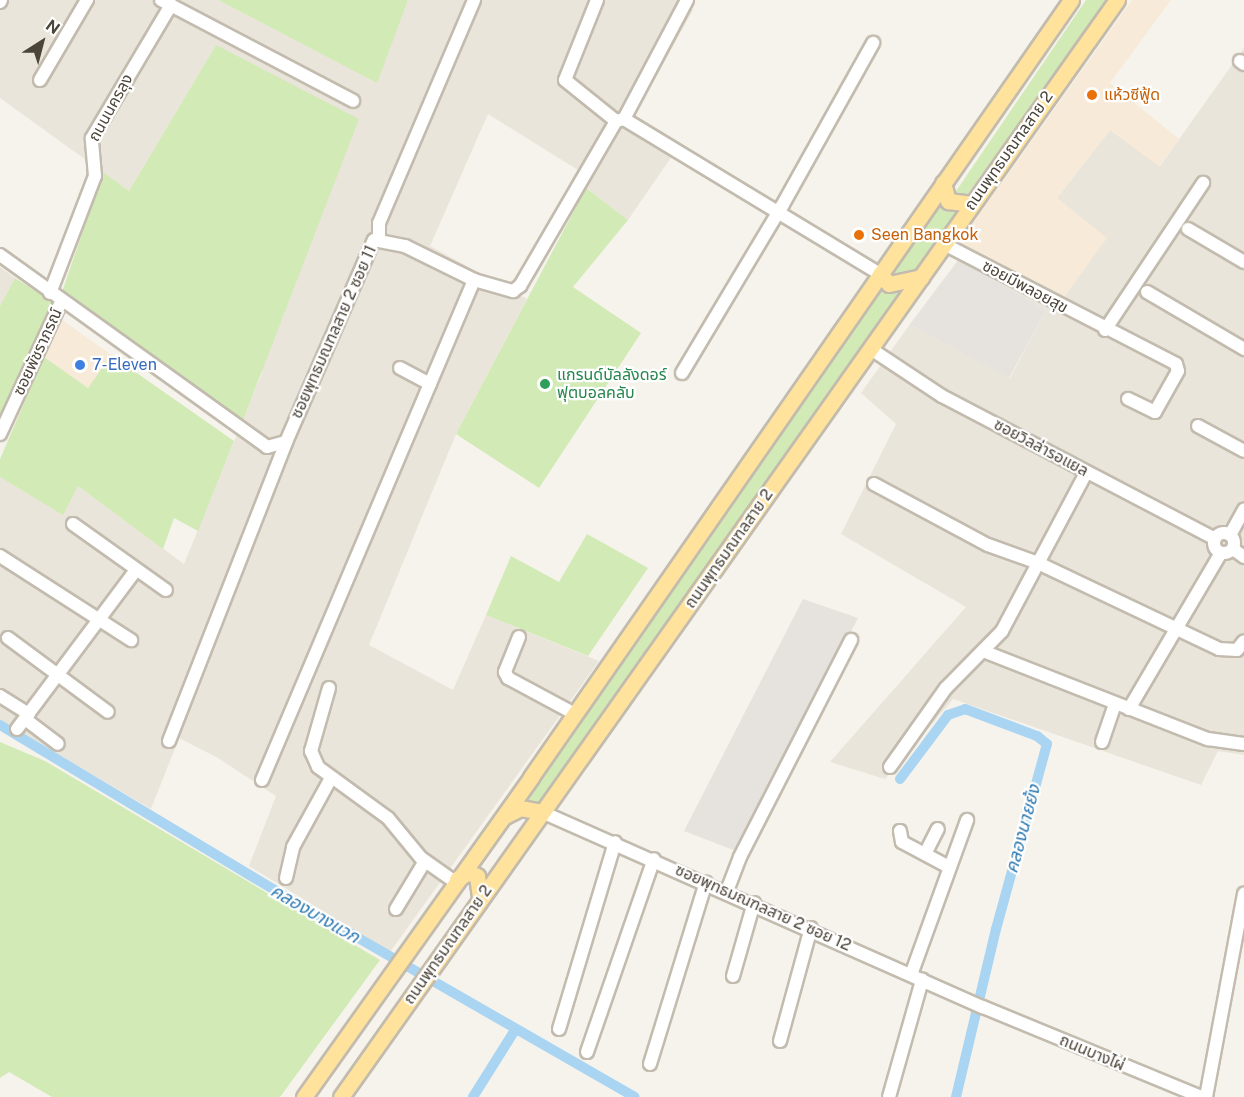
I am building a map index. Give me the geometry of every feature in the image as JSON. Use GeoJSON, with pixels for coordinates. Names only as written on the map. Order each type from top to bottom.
{"type":"FeatureCollection","features":[{"type":"Feature","properties":{"kind":"main road","name":"ถนนพุทธมณฑลสาย 2"},"geometry":{"type":"LineString","coordinates":[[304,1097],[576,714],[1071,0]]}},
{"type":"Feature","properties":{"kind":"main road","name":"ถนนพุทธมณฑลสาย 2"},"geometry":{"type":"LineString","coordinates":[[341,1097],[1117,0]]}},
{"type":"Feature","properties":{"kind":"main road"},"geometry":{"type":"LineString","coordinates":[[943,183],[948,201],[971,204]]}},
{"type":"Feature","properties":{"kind":"main road"},"geometry":{"type":"LineString","coordinates":[[880,274],[889,284],[921,277]]}},
{"type":"Feature","properties":{"kind":"main road"},"geometry":{"type":"LineString","coordinates":[[503,817],[520,808],[542,812]]}},
{"type":"Feature","properties":{"kind":"main road"},"geometry":{"type":"LineString","coordinates":[[456,880],[469,872],[477,876],[480,898]]}},
{"type":"Feature","properties":{"kind":"street"},"geometry":{"type":"LineString","coordinates":[[39,80],[87,0]]}},
{"type":"Feature","properties":{"kind":"street"},"geometry":{"type":"LineString","coordinates":[[379,240],[379,224],[474,0]]}},
{"type":"Feature","properties":{"kind":"street"},"geometry":{"type":"LineString","coordinates":[[597,0],[565,80],[620,120],[779,211],[880,274]]}},
{"type":"Feature","properties":{"kind":"street","name":"ซอยพุทธมณฑลสาย 2 ซอย 11"},"geometry":{"type":"LineString","coordinates":[[169,741],[286,442],[369,246],[379,240],[405,246],[474,280],[505,292],[520,286],[620,120],[687,0]]}},
{"type":"Feature","properties":{"kind":"street"},"geometry":{"type":"LineString","coordinates":[[166,3],[353,101]]}},
{"type":"Feature","properties":{"kind":"street","name":"ถนนนครลุง"},"geometry":{"type":"LineString","coordinates":[[50,293],[95,176],[92,138],[166,3]]}},
{"type":"Feature","properties":{"kind":"street"},"geometry":{"type":"LineString","coordinates":[[682,373],[779,211],[873,43]]}},
{"type":"Feature","properties":{"kind":"street"},"geometry":{"type":"LineString","coordinates":[[1106,330],[1203,183]]}},
{"type":"Feature","properties":{"kind":"street"},"geometry":{"type":"LineString","coordinates":[[1188,229],[1244,262]]}},
{"type":"Feature","properties":{"kind":"street","name":"ซอยมีพลอยสุข"},"geometry":{"type":"LineString","coordinates":[[944,244],[1178,368],[1155,412],[1128,399]]}},
{"type":"Feature","properties":{"kind":"street"},"geometry":{"type":"LineString","coordinates":[[0,255],[61,302],[248,436],[267,447],[286,442]]}},
{"type":"Feature","properties":{"kind":"street"},"geometry":{"type":"LineString","coordinates":[[262,780],[474,280]]}},
{"type":"Feature","properties":{"kind":"street"},"geometry":{"type":"LineString","coordinates":[[1147,292],[1244,349]]}},
{"type":"Feature","properties":{"kind":"street","name":"ซอยพัชราภรณ์"},"geometry":{"type":"LineString","coordinates":[[0,434],[61,302]]}},
{"type":"Feature","properties":{"kind":"street","name":"ซอยวิลล่ารอแยล"},"geometry":{"type":"LineString","coordinates":[[871,349],[942,396],[1215,539]]}},
{"type":"Feature","properties":{"kind":"street"},"geometry":{"type":"LineString","coordinates":[[400,368],[430,384]]}},
{"type":"Feature","properties":{"kind":"street"},"geometry":{"type":"LineString","coordinates":[[1197,426],[1244,451]]}},
{"type":"Feature","properties":{"kind":"street"},"geometry":{"type":"LineString","coordinates":[[890,768],[946,688],[1002,631],[1086,472]]}},
{"type":"Feature","properties":{"kind":"street"},"geometry":{"type":"LineString","coordinates":[[874,484],[988,545],[1038,563],[1175,629],[1228,651],[1244,641]]}},
{"type":"Feature","properties":{"kind":"street"},"geometry":{"type":"LineString","coordinates":[[1230,535],[1244,510]]}},
{"type":"Feature","properties":{"kind":"street"},"geometry":{"type":"LineString","coordinates":[[73,524],[166,590]]}},
{"type":"Feature","properties":{"kind":"street"},"geometry":{"type":"LineString","coordinates":[[1129,709],[1175,629],[1227,551],[1234,540],[1230,535],[1220,534],[1215,539],[1216,548],[1227,551],[1244,557]]}},
{"type":"Feature","properties":{"kind":"street"},"geometry":{"type":"LineString","coordinates":[[0,556],[131,640]]}},
{"type":"Feature","properties":{"kind":"street"},"geometry":{"type":"LineString","coordinates":[[24,721],[136,570]]}},
{"type":"Feature","properties":{"kind":"street"},"geometry":{"type":"LineString","coordinates":[[519,637],[505,672],[508,678],[576,714]]}},
{"type":"Feature","properties":{"kind":"street"},"geometry":{"type":"LineString","coordinates":[[8,638],[108,712]]}},
{"type":"Feature","properties":{"kind":"street"},"geometry":{"type":"LineString","coordinates":[[727,891],[740,857],[851,640]]}},
{"type":"Feature","properties":{"kind":"street"},"geometry":{"type":"LineString","coordinates":[[983,651],[1208,739],[1244,744]]}},
{"type":"Feature","properties":{"kind":"street"},"geometry":{"type":"LineString","coordinates":[[329,688],[311,751],[318,766],[331,778],[388,818],[425,861],[456,880]]}},
{"type":"Feature","properties":{"kind":"street"},"geometry":{"type":"LineString","coordinates":[[0,696],[24,721],[58,744]]}},
{"type":"Feature","properties":{"kind":"street"},"geometry":{"type":"LineString","coordinates":[[1102,742],[1116,704]]}},
{"type":"Feature","properties":{"kind":"street"},"geometry":{"type":"LineString","coordinates":[[286,878],[293,847],[331,778]]}},
{"type":"Feature","properties":{"kind":"street","name":"ซอยพุทธมณฑลสาย 2 ซอย 12"},"geometry":{"type":"LineString","coordinates":[[542,812],[811,928],[983,1007]]}},
{"type":"Feature","properties":{"kind":"street"},"geometry":{"type":"LineString","coordinates":[[889,1097],[917,977],[949,867],[967,820]]}},
{"type":"Feature","properties":{"kind":"street"},"geometry":{"type":"LineString","coordinates":[[925,854],[938,829]]}},
{"type":"Feature","properties":{"kind":"street"},"geometry":{"type":"LineString","coordinates":[[900,831],[902,842],[949,867]]}},
{"type":"Feature","properties":{"kind":"street"},"geometry":{"type":"LineString","coordinates":[[559,1029],[615,843]]}},
{"type":"Feature","properties":{"kind":"street"},"geometry":{"type":"LineString","coordinates":[[587,1052],[654,860]]}},
{"type":"Feature","properties":{"kind":"street"},"geometry":{"type":"LineString","coordinates":[[396,909],[425,861]]}},
{"type":"Feature","properties":{"kind":"street"},"geometry":{"type":"LineString","coordinates":[[650,1064],[706,882]]}},
{"type":"Feature","properties":{"kind":"street"},"geometry":{"type":"LineString","coordinates":[[1206,1097],[1244,894]]}},
{"type":"Feature","properties":{"kind":"street"},"geometry":{"type":"LineString","coordinates":[[734,976],[754,903]]}},
{"type":"Feature","properties":{"kind":"street"},"geometry":{"type":"LineString","coordinates":[[780,1041],[811,928]]}},
{"type":"Feature","properties":{"kind":"street","name":"ถนนบางไผ่"},"geometry":{"type":"LineString","coordinates":[[983,1007],[1201,1097]]}},
{"type":"Feature","properties":{"kind":"shaded area"},"geometry":{"type":"Polygon","coordinates":[[[0,0],[218,0],[376,82],[408,0],[678,0],[693,10],[635,115],[681,143],[628,220],[573,178],[578,170],[488,114],[430,246],[527,299],[456,434],[369,645],[453,690],[486,615],[599,661],[390,952],[249,866],[276,796],[218,758],[179,738],[151,809],[0,720],[0,477],[63,514],[78,486],[184,564],[262,373],[216,45],[129,191],[0,98],[0,0]]]}},
{"type":"Feature","properties":{"kind":"shaded area"},"geometry":{"type":"Polygon","coordinates":[[[1132,0],[1171,0],[1110,83],[1179,139],[1159,166],[1110,130],[1057,198],[1107,238],[1061,301],[958,244],[1132,0]]]}},
{"type":"Feature","properties":{"kind":"shaded area"},"geometry":{"type":"Polygon","coordinates":[[[1244,48],[1244,755],[1218,751],[1201,785],[953,699],[885,779],[830,762],[966,607],[841,534],[896,424],[861,393],[910,324],[1010,378],[1046,310],[959,259],[966,248],[1061,301],[1106,238],[1057,198],[1110,130],[1160,166],[1244,48]]]}},
{"type":"Feature","properties":{"kind":"shaded area"},"geometry":{"type":"Polygon","coordinates":[[[959,259],[1046,310],[1009,378],[910,324],[959,259]]]}},
{"type":"Feature","properties":{"kind":"shaded area"},"geometry":{"type":"Polygon","coordinates":[[[0,267],[15,278],[0,306],[0,267]]]}},
{"type":"Feature","properties":{"kind":"shaded area"},"geometry":{"type":"Polygon","coordinates":[[[61,319],[111,355],[88,388],[44,357],[61,319]]]}},
{"type":"Feature","properties":{"kind":"shaded area"},"geometry":{"type":"Polygon","coordinates":[[[803,599],[858,618],[736,851],[684,831],[803,599]]]}},
{"type":"Feature","properties":{"kind":"green space"},"geometry":{"type":"Polygon","coordinates":[[[218,0],[408,0],[377,83],[218,0]]]}},
{"type":"Feature","properties":{"kind":"green space"},"geometry":{"type":"Polygon","coordinates":[[[1086,0],[1108,0],[967,195],[962,201],[952,197],[1086,0]]]}},
{"type":"Feature","properties":{"kind":"green space"},"geometry":{"type":"Polygon","coordinates":[[[216,45],[359,119],[242,423],[62,292],[103,172],[129,191],[216,45]]]}},
{"type":"Feature","properties":{"kind":"green space","name":"แกรนด์บัลลังดอร์ ฟุตบอลคลับ"},"geometry":{"type":"Polygon","coordinates":[[[586,188],[628,220],[573,287],[641,333],[539,488],[456,434],[586,188]]]}},
{"type":"Feature","properties":{"kind":"green space"},"geometry":{"type":"Polygon","coordinates":[[[939,204],[956,212],[910,277],[892,277],[893,269],[939,204]]]}},
{"type":"Feature","properties":{"kind":"green space"},"geometry":{"type":"Polygon","coordinates":[[[15,278],[53,302],[0,424],[0,306],[15,278]]]}},
{"type":"Feature","properties":{"kind":"green space"},"geometry":{"type":"Polygon","coordinates":[[[881,289],[904,291],[540,805],[521,800],[881,289]]]}},
{"type":"Feature","properties":{"kind":"green space"},"geometry":{"type":"Polygon","coordinates":[[[111,355],[234,441],[198,531],[174,518],[163,549],[78,486],[63,515],[0,477],[0,459],[44,357],[88,388],[111,355]]]}},
{"type":"Feature","properties":{"kind":"green space"},"geometry":{"type":"Polygon","coordinates":[[[587,534],[648,568],[588,656],[486,615],[511,556],[559,582],[587,534]]]}},
{"type":"Feature","properties":{"kind":"green space"},"geometry":{"type":"Polygon","coordinates":[[[0,742],[45,761],[380,960],[280,1097],[52,1097],[9,1072],[0,1078],[0,742]]]}},
{"type":"Feature","properties":{"kind":"waterway","name":"คลองนายย้ง"},"geometry":{"type":"LineString","coordinates":[[900,779],[948,715],[965,709],[1037,736],[1047,744],[996,929],[956,1097]]}},
{"type":"Feature","properties":{"kind":"waterway","name":"คลองบางแวก"},"geometry":{"type":"LineString","coordinates":[[0,725],[273,889],[634,1097]]}},
{"type":"Feature","properties":{"kind":"waterway"},"geometry":{"type":"LineString","coordinates":[[473,1097],[515,1030]]}},
{"type":"Feature","properties":{"kind":"place","name":"แห้วซีฟู้ด"},"geometry":{"type":"Point","coordinates":[1092,95]}},
{"type":"Feature","properties":{"kind":"place","name":"Seen Bangkok"},"geometry":{"type":"Point","coordinates":[859,235]}},
{"type":"Feature","properties":{"kind":"place","name":"7-Eleven"},"geometry":{"type":"Point","coordinates":[80,365]}},
{"type":"Feature","properties":{"kind":"place","name":"แกรนด์บัลลังดอร์ ฟุตบอลคลับ"},"geometry":{"type":"Point","coordinates":[545,384]}}]}
